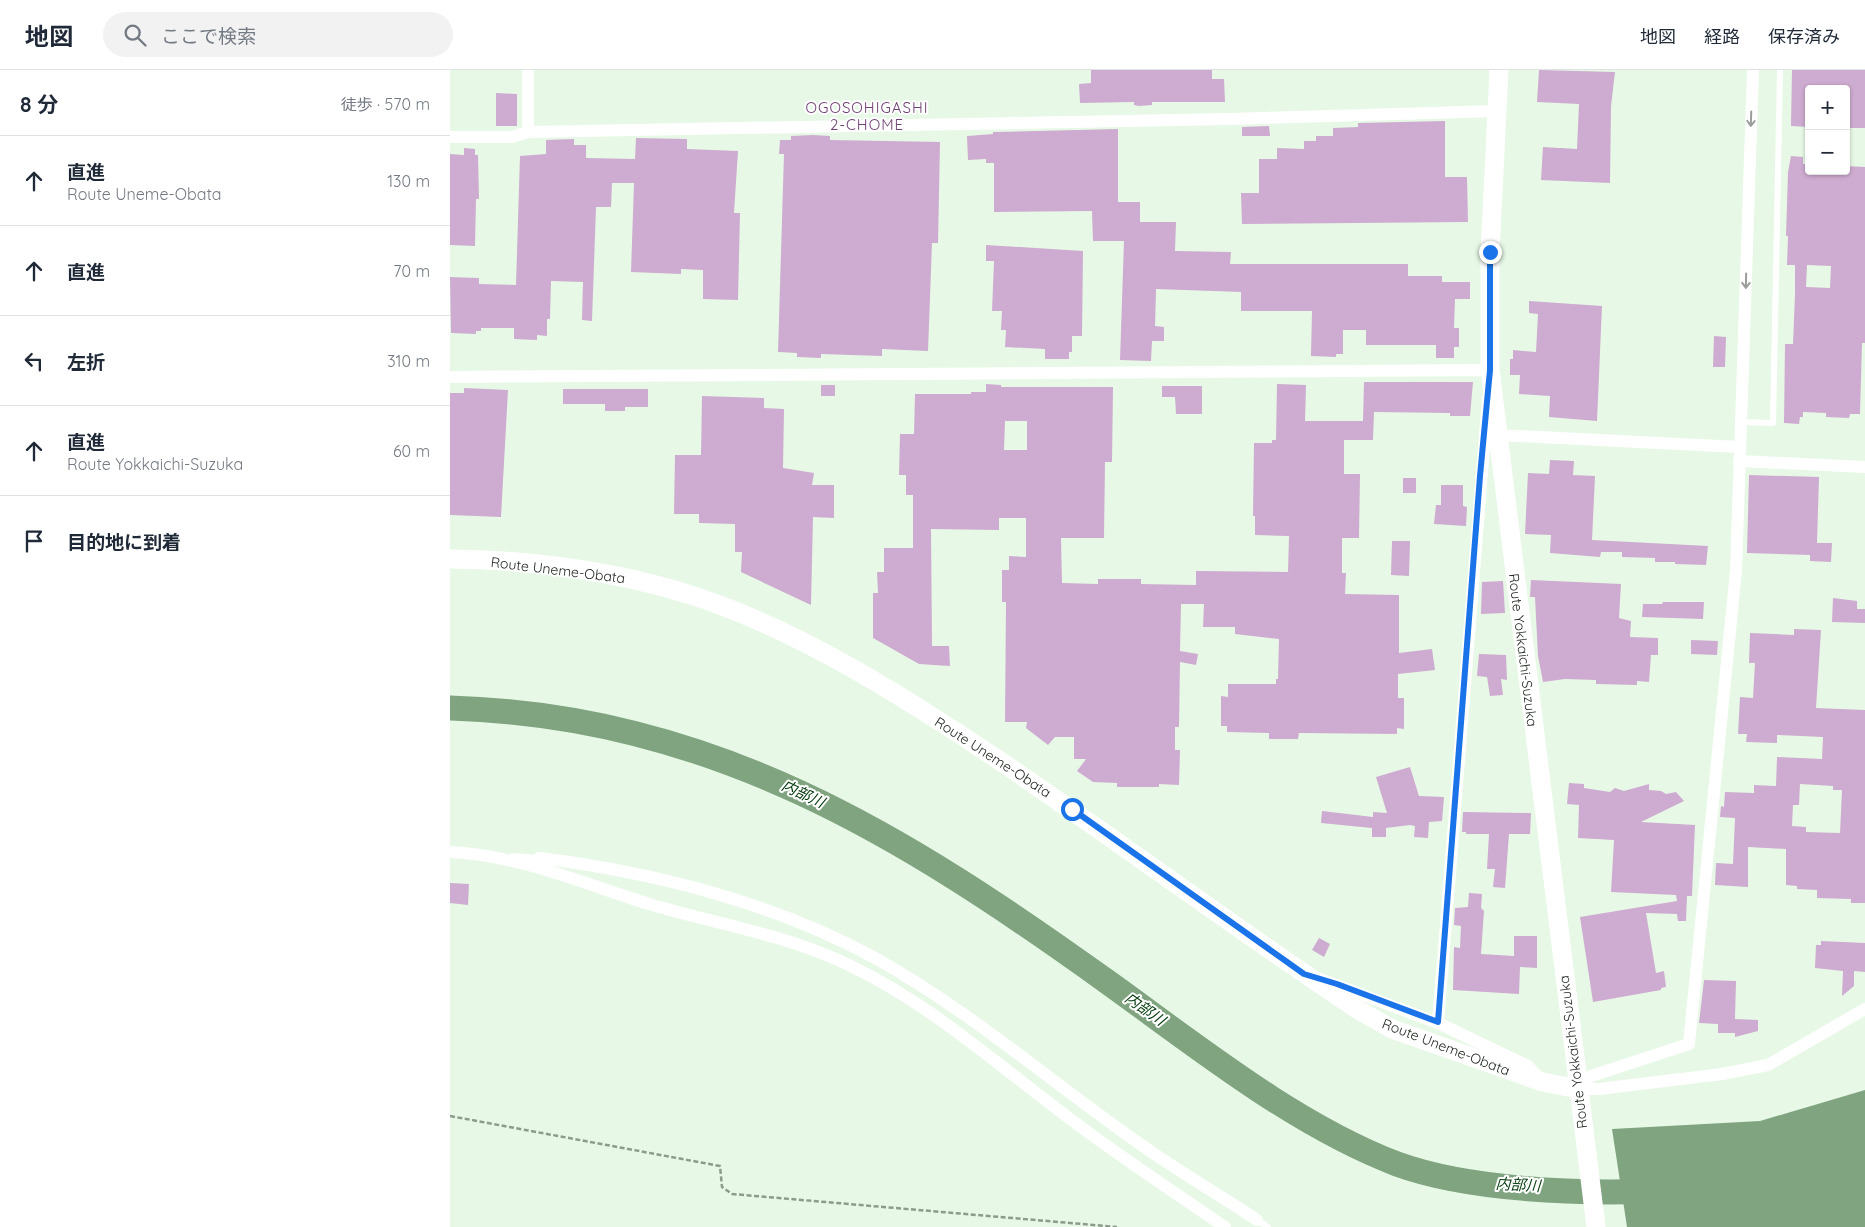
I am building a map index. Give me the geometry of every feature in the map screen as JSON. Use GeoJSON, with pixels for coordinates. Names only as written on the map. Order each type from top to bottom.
{"type":"FeatureCollection","features":[{"type":"Feature","properties":{"kind":"main road","name":"Route Yokkaichi-Suzuka"},"geometry":{"type":"LineString","coordinates":[[1499,70],[1490,252],[1490,370],[1596,1227]]}},
{"type":"Feature","properties":{"kind":"main road","name":"Route Uneme-Obata"},"geometry":{"type":"LineString","coordinates":[[450,559],[560,568],[625,578],[700,598],[780,632],[835,660],[936,719],[1072,809],[1304,974],[1357,1009],[1392,1029],[1543,1082],[1578,1089]]}},
{"type":"Feature","properties":{"kind":"street"},"geometry":{"type":"LineString","coordinates":[[528,70],[528,132]]}},
{"type":"Feature","properties":{"kind":"street"},"geometry":{"type":"LineString","coordinates":[[1578,1089],[1591,1076],[1689,1044],[1736,571],[1752,70]]}},
{"type":"Feature","properties":{"kind":"street"},"geometry":{"type":"LineString","coordinates":[[450,138],[512,137],[528,132],[1229,119],[1497,111]]}},
{"type":"Feature","properties":{"kind":"street"},"geometry":{"type":"LineString","coordinates":[[450,377],[1490,370],[1480,476],[1438,1022]]}},
{"type":"Feature","properties":{"kind":"street"},"geometry":{"type":"LineString","coordinates":[[1497,435],[1739,447]]}},
{"type":"Feature","properties":{"kind":"street"},"geometry":{"type":"LineString","coordinates":[[1739,461],[1865,467]]}},
{"type":"Feature","properties":{"kind":"street"},"geometry":{"type":"LineString","coordinates":[[450,852],[481,853],[600,886],[649,904],[794,942],[840,961],[903,996],[952,1030],[1082,1128],[1226,1227]]}},
{"type":"Feature","properties":{"kind":"street"},"geometry":{"type":"LineString","coordinates":[[539,858],[587,864],[655,878],[782,916],[848,944],[950,1002],[1139,1144],[1257,1220]]}},
{"type":"Feature","properties":{"kind":"street"},"geometry":{"type":"LineString","coordinates":[[1304,974],[1337,984],[1438,1022],[1528,1066],[1543,1082]]}},
{"type":"Feature","properties":{"kind":"street"},"geometry":{"type":"LineString","coordinates":[[1578,1089],[1628,1086],[1722,1074],[1768,1065],[1861,1011],[1865,1002]]}},
{"type":"Feature","properties":{"kind":"lane"},"geometry":{"type":"LineString","coordinates":[[1742,422],[1773,423],[1780,70]]}},
{"type":"Feature","properties":{"kind":"lane"},"geometry":{"type":"LineString","coordinates":[[481,853],[539,858]]}},
{"type":"Feature","properties":{"kind":"lane"},"geometry":{"type":"LineString","coordinates":[[1257,1220],[1268,1227]]}},
{"type":"Feature","properties":{"kind":"path"},"geometry":{"type":"LineString","coordinates":[[450,1116],[720,1166],[722,1187],[732,1194],[1117,1227]]}},
{"type":"Feature","properties":{"kind":"shaded area"},"geometry":{"type":"Polygon","coordinates":[[[1865,1090],[1865,1227],[1627,1227],[1612,1129],[1760,1121],[1865,1090]]]}},
{"type":"Feature","properties":{"kind":"building"},"geometry":{"type":"Polygon","coordinates":[[[1091,70],[1212,70],[1212,79],[1224,79],[1225,102],[1152,102],[1152,105],[1139,106],[1134,105],[1134,102],[1080,103],[1079,84],[1091,83],[1091,70]]]}},
{"type":"Feature","properties":{"kind":"building"},"geometry":{"type":"Polygon","coordinates":[[[1539,70],[1615,72],[1611,106],[1610,183],[1541,180],[1543,147],[1577,149],[1579,104],[1537,102],[1539,70]]]}},
{"type":"Feature","properties":{"kind":"building"},"geometry":{"type":"Polygon","coordinates":[[[1792,70],[1865,70],[1865,128],[1850,128],[1850,85],[1805,85],[1805,127],[1791,126],[1792,70]]]}},
{"type":"Feature","properties":{"kind":"building"},"geometry":{"type":"Polygon","coordinates":[[[496,93],[517,94],[517,126],[496,126],[496,93]]]}},
{"type":"Feature","properties":{"kind":"building"},"geometry":{"type":"Polygon","coordinates":[[[1445,121],[1445,177],[1467,177],[1468,222],[1242,224],[1241,193],[1259,193],[1259,159],[1277,159],[1277,148],[1304,149],[1304,141],[1316,141],[1316,136],[1333,136],[1333,128],[1358,127],[1358,123],[1445,121]]]}},
{"type":"Feature","properties":{"kind":"building"},"geometry":{"type":"Polygon","coordinates":[[[1269,126],[1270,136],[1242,136],[1242,127],[1269,126]]]}},
{"type":"Feature","properties":{"kind":"building"},"geometry":{"type":"Polygon","coordinates":[[[1118,129],[1118,202],[1140,202],[1140,222],[1176,222],[1175,251],[1231,252],[1230,264],[1408,264],[1408,276],[1442,276],[1442,282],[1470,282],[1470,299],[1455,299],[1454,328],[1459,328],[1459,347],[1454,347],[1454,358],[1436,358],[1436,345],[1366,345],[1366,330],[1343,330],[1343,354],[1336,354],[1336,357],[1311,356],[1312,311],[1241,311],[1241,292],[1156,289],[1155,326],[1164,327],[1164,341],[1152,341],[1151,361],[1120,360],[1124,241],[1093,241],[1092,211],[994,212],[994,163],[986,163],[986,159],[968,160],[967,136],[993,134],[993,132],[1118,129]]]}},
{"type":"Feature","properties":{"kind":"building"},"geometry":{"type":"Polygon","coordinates":[[[791,136],[830,136],[830,140],[940,142],[938,243],[932,243],[928,351],[882,349],[882,356],[821,354],[821,358],[797,357],[797,353],[778,352],[784,154],[779,154],[780,140],[791,140],[791,136]]]}},
{"type":"Feature","properties":{"kind":"building"},"geometry":{"type":"Polygon","coordinates":[[[636,138],[687,139],[687,149],[738,151],[734,213],[740,213],[738,300],[703,299],[703,270],[681,269],[681,274],[631,272],[634,183],[612,183],[611,207],[596,207],[592,321],[582,320],[583,282],[551,281],[550,319],[547,319],[547,336],[537,335],[537,340],[514,339],[514,328],[481,328],[481,331],[476,331],[476,334],[451,333],[450,277],[479,278],[479,284],[516,285],[520,156],[546,154],[546,140],[574,139],[574,145],[586,145],[586,158],[635,159],[636,138]]]}},
{"type":"Feature","properties":{"kind":"building"},"geometry":{"type":"Polygon","coordinates":[[[464,148],[475,149],[475,155],[478,155],[479,199],[476,199],[475,246],[450,245],[450,154],[464,155],[464,148]]]}},
{"type":"Feature","properties":{"kind":"building"},"geometry":{"type":"Polygon","coordinates":[[[1791,156],[1803,157],[1805,175],[1850,175],[1850,166],[1865,167],[1865,343],[1862,343],[1860,414],[1850,414],[1849,418],[1826,417],[1826,413],[1803,412],[1803,417],[1800,417],[1799,424],[1784,423],[1785,344],[1793,344],[1795,294],[1795,265],[1787,265],[1788,236],[1786,236],[1788,172],[1791,156]],[[1807,265],[1806,287],[1830,288],[1831,266],[1807,265]]]}},
{"type":"Feature","properties":{"kind":"building"},"geometry":{"type":"Polygon","coordinates":[[[986,245],[1083,251],[1082,336],[1072,336],[1072,352],[1069,352],[1069,359],[1045,359],[1045,349],[1005,347],[1006,330],[1001,330],[1002,311],[992,311],[994,261],[986,261],[986,245]]]}},
{"type":"Feature","properties":{"kind":"building"},"geometry":{"type":"Polygon","coordinates":[[[1529,301],[1602,306],[1597,421],[1549,417],[1550,396],[1519,394],[1520,375],[1510,375],[1510,359],[1513,359],[1513,350],[1536,352],[1538,314],[1529,313],[1529,301]]]}},
{"type":"Feature","properties":{"kind":"building"},"geometry":{"type":"Polygon","coordinates":[[[1714,336],[1726,337],[1725,367],[1713,367],[1714,336]]]}},
{"type":"Feature","properties":{"kind":"building"},"geometry":{"type":"Polygon","coordinates":[[[1364,382],[1473,382],[1470,416],[1450,416],[1450,413],[1374,412],[1373,440],[1344,440],[1344,474],[1360,474],[1359,538],[1342,538],[1342,573],[1346,573],[1345,594],[1399,595],[1399,653],[1432,649],[1435,670],[1398,674],[1398,698],[1404,698],[1404,729],[1397,728],[1397,734],[1299,733],[1298,739],[1269,739],[1269,733],[1227,732],[1227,726],[1221,726],[1221,696],[1228,697],[1228,684],[1276,684],[1276,679],[1278,679],[1279,639],[1235,634],[1235,627],[1203,627],[1204,604],[1181,604],[1180,651],[1198,654],[1196,665],[1180,662],[1179,727],[1175,727],[1175,750],[1180,750],[1179,785],[1159,784],[1159,787],[1117,787],[1117,783],[1093,782],[1077,771],[1086,759],[1074,759],[1074,737],[1055,737],[1048,745],[1026,728],[1027,722],[1005,722],[1006,602],[1002,602],[1002,570],[1009,570],[1009,556],[1026,557],[1026,518],[999,518],[999,530],[931,529],[932,646],[949,646],[950,666],[919,664],[873,638],[873,593],[878,593],[877,572],[884,572],[884,548],[913,548],[913,495],[906,495],[906,475],[899,475],[900,434],[914,434],[915,394],[971,394],[971,392],[986,392],[986,384],[1001,385],[1001,387],[1113,387],[1112,462],[1105,462],[1104,538],[1061,538],[1062,583],[1098,584],[1098,579],[1141,579],[1141,584],[1196,585],[1196,571],[1288,572],[1289,536],[1255,535],[1255,516],[1253,516],[1254,443],[1272,443],[1272,440],[1276,440],[1277,384],[1306,385],[1305,421],[1363,421],[1364,382]],[[1005,421],[1004,450],[1027,450],[1027,421],[1005,421]]]}},
{"type":"Feature","properties":{"kind":"building"},"geometry":{"type":"Polygon","coordinates":[[[821,385],[835,385],[835,396],[821,396],[821,385]]]}},
{"type":"Feature","properties":{"kind":"building"},"geometry":{"type":"Polygon","coordinates":[[[1162,386],[1202,386],[1202,414],[1176,414],[1175,397],[1162,397],[1162,386]]]}},
{"type":"Feature","properties":{"kind":"building"},"geometry":{"type":"Polygon","coordinates":[[[464,388],[508,390],[501,517],[450,515],[450,393],[464,393],[464,388]]]}},
{"type":"Feature","properties":{"kind":"building"},"geometry":{"type":"Polygon","coordinates":[[[563,389],[648,389],[648,407],[625,407],[625,411],[605,411],[605,404],[563,404],[563,389]]]}},
{"type":"Feature","properties":{"kind":"building"},"geometry":{"type":"Polygon","coordinates":[[[702,396],[764,398],[764,408],[784,409],[783,468],[814,473],[812,485],[834,485],[834,518],[813,517],[811,605],[741,572],[742,552],[735,552],[735,524],[699,523],[699,514],[674,514],[675,455],[701,455],[702,396]]]}},
{"type":"Feature","properties":{"kind":"building"},"geometry":{"type":"Polygon","coordinates":[[[1550,460],[1574,461],[1573,475],[1595,476],[1592,540],[1708,546],[1706,565],[1655,562],[1655,558],[1622,557],[1622,552],[1601,552],[1600,557],[1550,553],[1551,535],[1525,534],[1528,473],[1549,474],[1550,460]]]}},
{"type":"Feature","properties":{"kind":"building"},"geometry":{"type":"Polygon","coordinates":[[[1749,475],[1819,477],[1817,543],[1832,543],[1831,562],[1810,561],[1810,555],[1747,553],[1749,475]]]}},
{"type":"Feature","properties":{"kind":"building"},"geometry":{"type":"Polygon","coordinates":[[[1403,478],[1416,478],[1416,493],[1403,493],[1403,478]]]}},
{"type":"Feature","properties":{"kind":"building"},"geometry":{"type":"Polygon","coordinates":[[[1441,485],[1463,485],[1463,506],[1467,507],[1466,526],[1434,524],[1436,505],[1441,505],[1441,485]]]}},
{"type":"Feature","properties":{"kind":"building"},"geometry":{"type":"Polygon","coordinates":[[[1392,541],[1410,541],[1409,576],[1391,575],[1392,541]]]}},
{"type":"Feature","properties":{"kind":"building"},"geometry":{"type":"Polygon","coordinates":[[[1531,580],[1621,584],[1619,618],[1631,621],[1630,637],[1658,638],[1658,655],[1651,655],[1649,682],[1637,681],[1637,685],[1596,684],[1596,680],[1565,679],[1543,682],[1538,656],[1535,597],[1530,597],[1531,580]]]}},
{"type":"Feature","properties":{"kind":"building"},"geometry":{"type":"Polygon","coordinates":[[[1503,581],[1505,613],[1481,614],[1482,582],[1503,581]]]}},
{"type":"Feature","properties":{"kind":"building"},"geometry":{"type":"Polygon","coordinates":[[[1833,598],[1857,601],[1857,609],[1865,609],[1865,623],[1832,622],[1833,598]]]}},
{"type":"Feature","properties":{"kind":"building"},"geometry":{"type":"Polygon","coordinates":[[[1663,602],[1704,602],[1703,619],[1642,617],[1643,604],[1662,604],[1663,602]]]}},
{"type":"Feature","properties":{"kind":"building"},"geometry":{"type":"Polygon","coordinates":[[[1794,629],[1821,630],[1816,708],[1865,710],[1865,903],[1851,903],[1851,899],[1817,898],[1817,890],[1797,889],[1797,886],[1786,885],[1786,849],[1748,847],[1748,887],[1715,885],[1716,863],[1733,864],[1735,818],[1720,817],[1721,806],[1724,807],[1725,792],[1754,793],[1754,785],[1776,786],[1777,757],[1822,759],[1823,737],[1777,735],[1777,743],[1746,742],[1747,734],[1738,734],[1740,697],[1753,698],[1755,663],[1749,663],[1750,633],[1794,635],[1794,629]],[[1800,784],[1799,805],[1793,805],[1792,826],[1806,827],[1806,832],[1840,833],[1842,790],[1833,790],[1833,786],[1800,784]]]}},
{"type":"Feature","properties":{"kind":"building"},"geometry":{"type":"Polygon","coordinates":[[[1691,640],[1718,641],[1717,655],[1691,654],[1691,640]]]}},
{"type":"Feature","properties":{"kind":"building"},"geometry":{"type":"Polygon","coordinates":[[[1479,654],[1506,655],[1507,680],[1501,679],[1503,695],[1490,696],[1487,677],[1477,676],[1479,654]]]}},
{"type":"Feature","properties":{"kind":"building"},"geometry":{"type":"Polygon","coordinates":[[[1410,767],[1419,796],[1444,797],[1442,821],[1429,822],[1428,838],[1414,837],[1415,826],[1410,825],[1386,828],[1386,837],[1372,837],[1372,828],[1321,823],[1322,811],[1373,817],[1373,812],[1387,813],[1376,777],[1410,767]]]}},
{"type":"Feature","properties":{"kind":"building"},"geometry":{"type":"Polygon","coordinates":[[[1569,783],[1584,784],[1584,788],[1610,792],[1615,788],[1624,791],[1649,784],[1649,790],[1661,791],[1666,794],[1676,792],[1684,801],[1641,822],[1695,825],[1692,896],[1687,896],[1686,921],[1678,921],[1677,914],[1646,913],[1656,973],[1664,971],[1666,987],[1661,988],[1661,990],[1593,1002],[1580,917],[1677,901],[1676,895],[1611,892],[1614,840],[1578,838],[1579,805],[1567,804],[1569,783]]]}},
{"type":"Feature","properties":{"kind":"building"},"geometry":{"type":"Polygon","coordinates":[[[1463,812],[1531,813],[1530,834],[1509,834],[1505,888],[1493,887],[1495,869],[1487,869],[1489,834],[1466,834],[1466,832],[1462,832],[1463,812]]]}},
{"type":"Feature","properties":{"kind":"building"},"geometry":{"type":"Polygon","coordinates":[[[450,883],[469,884],[468,905],[450,903],[450,883]]]}},
{"type":"Feature","properties":{"kind":"building"},"geometry":{"type":"Polygon","coordinates":[[[1469,893],[1482,894],[1481,908],[1484,911],[1481,954],[1514,956],[1514,936],[1537,936],[1537,968],[1520,967],[1519,994],[1453,990],[1454,947],[1460,948],[1461,926],[1454,925],[1455,908],[1468,907],[1469,893]]]}},
{"type":"Feature","properties":{"kind":"building"},"geometry":{"type":"Polygon","coordinates":[[[1319,938],[1330,944],[1324,957],[1312,950],[1319,938]]]}},
{"type":"Feature","properties":{"kind":"building"},"geometry":{"type":"Polygon","coordinates":[[[1821,941],[1865,943],[1865,972],[1854,971],[1854,986],[1842,996],[1843,971],[1815,968],[1816,945],[1821,945],[1821,941]]]}},
{"type":"Feature","properties":{"kind":"building"},"geometry":{"type":"Polygon","coordinates":[[[1704,980],[1736,981],[1735,1019],[1758,1020],[1758,1031],[1735,1037],[1735,1033],[1718,1033],[1718,1024],[1699,1023],[1704,980]]]}},
{"type":"Feature","properties":{"kind":"waterway","name":"内部川"},"geometry":{"type":"LineString","coordinates":[[450,708],[545,716],[635,734],[720,760],[801,793],[879,833],[956,879],[1032,929],[1248,1083],[1321,1128],[1359,1148],[1397,1164],[1425,1173],[1490,1185],[1558,1191],[1654,1191]]}},
{"type":"Feature","properties":{"kind":"district","name":"OGOSOHIGASHI 2-CHOME"},"geometry":{"type":"Point","coordinates":[867,116]}},
{"type":"Feature","properties":{"kind":"route"},"geometry":{"type":"LineString","coordinates":[[1072,809],[1304,974],[1337,984],[1438,1022],[1480,476],[1490,370],[1490,252]]}}]}
